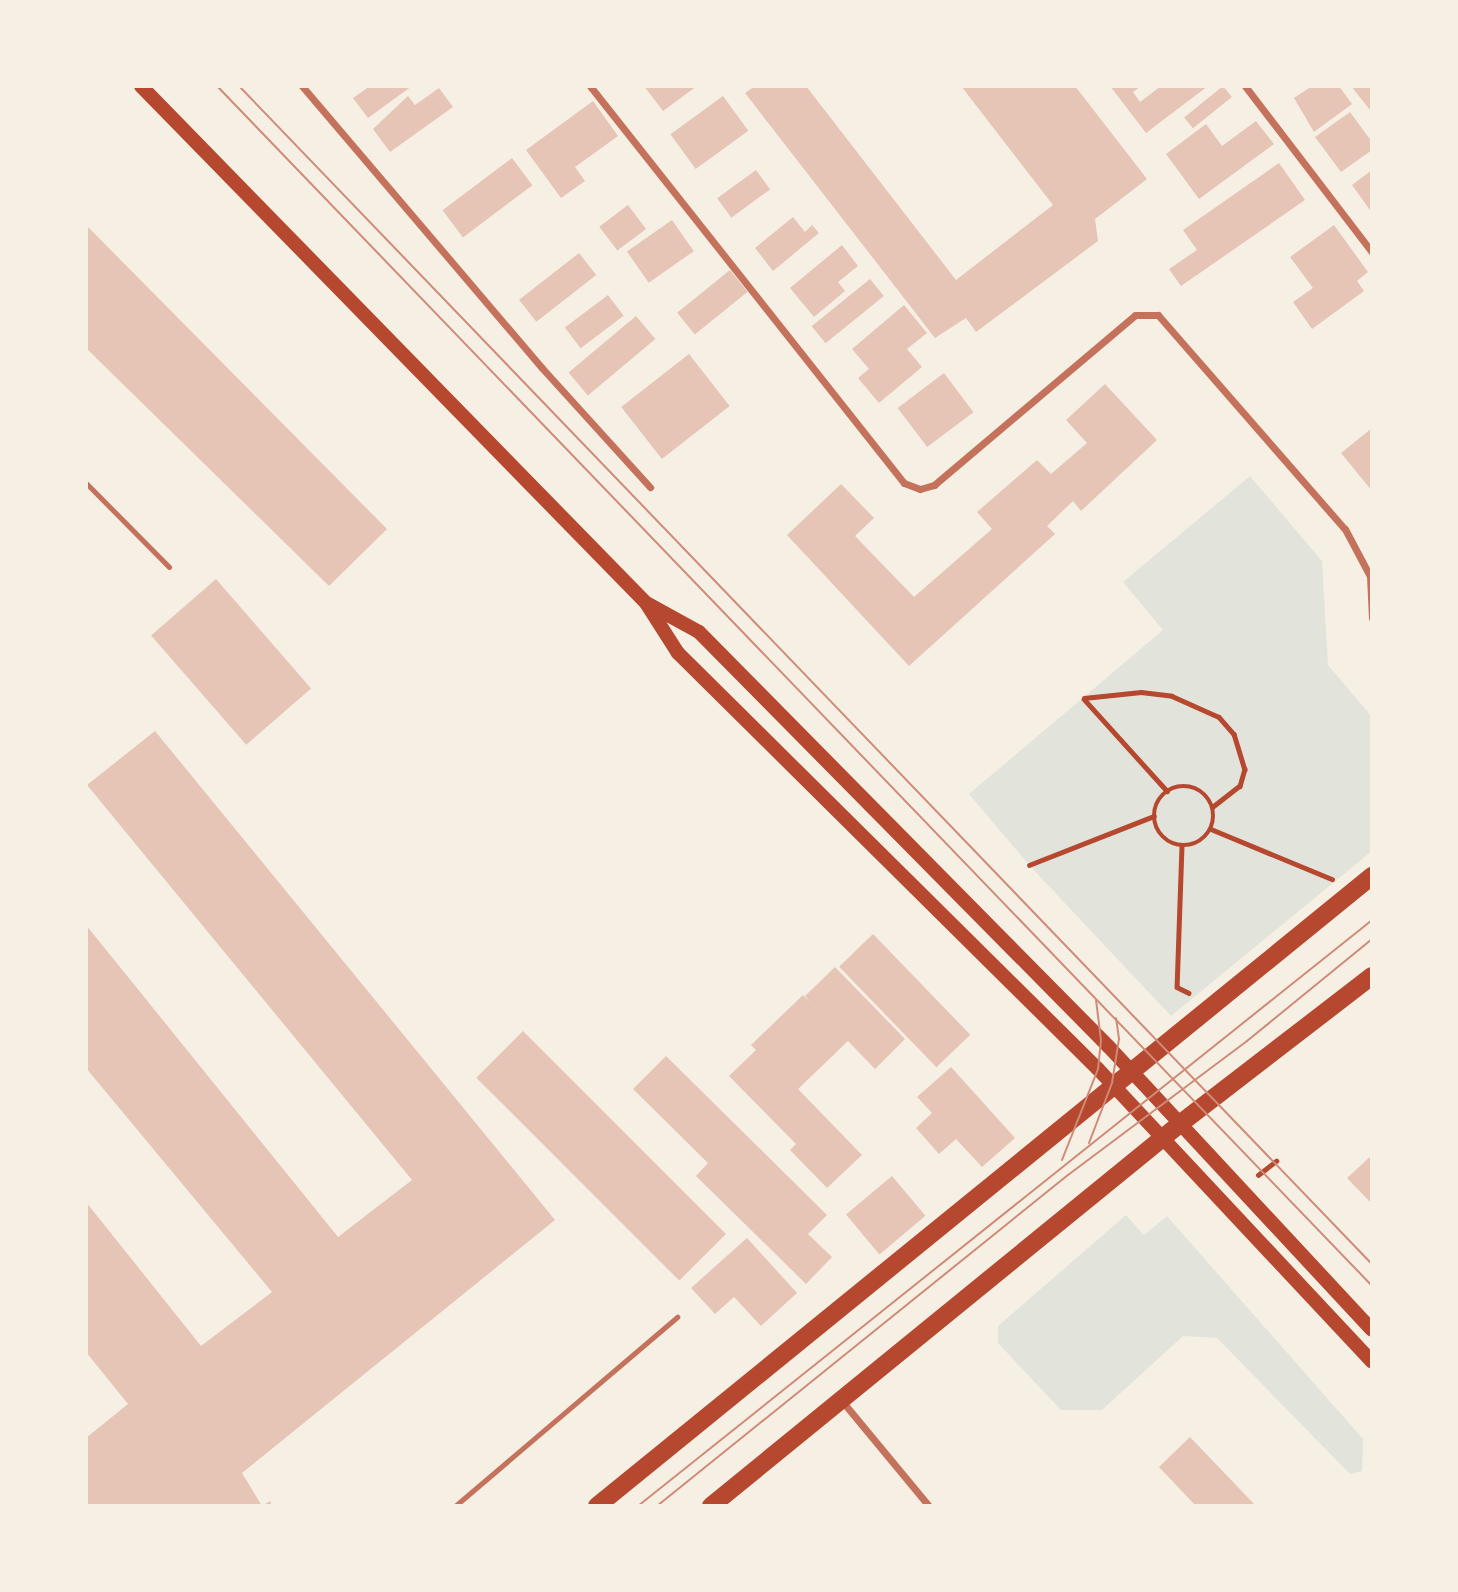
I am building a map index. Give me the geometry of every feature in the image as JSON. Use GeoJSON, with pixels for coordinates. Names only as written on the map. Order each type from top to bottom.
{"type":"FeatureCollection","features":[{"type":"Feature","properties":{"kind":"main road"},"geometry":{"type":"LineString","coordinates":[[141,86],[646,603],[678,653],[1112,1083],[1372,1362]]}},
{"type":"Feature","properties":{"kind":"main road"},"geometry":{"type":"LineString","coordinates":[[646,603],[699,632],[1129,1069],[1372,1330]]}},
{"type":"Feature","properties":{"kind":"main road"},"geometry":{"type":"LineString","coordinates":[[597,1506],[1129,1069],[1372,876]]}},
{"type":"Feature","properties":{"kind":"main road"},"geometry":{"type":"LineString","coordinates":[[711,1506],[1181,1123],[1372,976]]}},
{"type":"Feature","properties":{"kind":"street"},"geometry":{"type":"LineString","coordinates":[[302,86],[542,368],[650,487]]}},
{"type":"Feature","properties":{"kind":"street"},"geometry":{"type":"LineString","coordinates":[[590,86],[904,483],[920,489],[934,485],[1135,315],[1158,314],[1345,529],[1370,576],[1372,618]]}},
{"type":"Feature","properties":{"kind":"street"},"geometry":{"type":"LineString","coordinates":[[1245,86],[1372,252]]}},
{"type":"Feature","properties":{"kind":"street"},"geometry":{"type":"LineString","coordinates":[[841,1401],[929,1506]]}},
{"type":"Feature","properties":{"kind":"lane"},"geometry":{"type":"LineString","coordinates":[[86,483],[169,567]]}},
{"type":"Feature","properties":{"kind":"lane"},"geometry":{"type":"LineString","coordinates":[[455,1506],[677,1317]]}},
{"type":"Feature","properties":{"kind":"path"},"geometry":{"type":"LineString","coordinates":[[1154,816],[1162,837],[1182,846],[1199,842],[1211,829],[1213,807],[1240,786],[1245,769],[1234,734],[1219,717],[1172,696],[1141,692],[1084,698],[1167,792]]}},
{"type":"Feature","properties":{"kind":"path"},"geometry":{"type":"LineString","coordinates":[[1167,792],[1194,788],[1213,807]]}},
{"type":"Feature","properties":{"kind":"path"},"geometry":{"type":"LineString","coordinates":[[1028,865],[1154,816],[1167,792]]}},
{"type":"Feature","properties":{"kind":"path"},"geometry":{"type":"LineString","coordinates":[[1211,829],[1336,881]]}},
{"type":"Feature","properties":{"kind":"path"},"geometry":{"type":"LineString","coordinates":[[1182,846],[1177,987],[1211,1005]]}},
{"type":"Feature","properties":{"kind":"shaded area"},"geometry":{"type":"Polygon","coordinates":[[[1250,476],[1322,561],[1328,665],[1372,717],[1372,851],[1171,1016],[1029,865],[969,794],[1163,630],[1123,582],[1250,476]]]}},
{"type":"Feature","properties":{"kind":"shaded area"},"geometry":{"type":"Polygon","coordinates":[[[1126,1215],[1144,1235],[1167,1216],[1363,1439],[1362,1471],[1350,1474],[1217,1338],[1183,1336],[1102,1410],[1061,1410],[998,1343],[998,1326],[1126,1215]]]}},
{"type":"Feature","properties":{"kind":"building"},"geometry":{"type":"Polygon","coordinates":[[[370,86],[412,86],[368,118],[353,98],[370,86]]]}},
{"type":"Feature","properties":{"kind":"building"},"geometry":{"type":"Polygon","coordinates":[[[644,86],[697,86],[663,111],[644,86]]]}},
{"type":"Feature","properties":{"kind":"building"},"geometry":{"type":"Polygon","coordinates":[[[755,86],[806,86],[956,280],[1053,205],[961,86],[1075,86],[1147,179],[1095,219],[1098,241],[976,332],[966,318],[935,338],[745,93],[755,86]]]}},
{"type":"Feature","properties":{"kind":"building"},"geometry":{"type":"Polygon","coordinates":[[[1110,86],[1141,86],[1133,92],[1140,102],[1161,86],[1208,86],[1146,133],[1110,86]]]}},
{"type":"Feature","properties":{"kind":"building"},"geometry":{"type":"Polygon","coordinates":[[[1223,86],[1232,97],[1193,128],[1184,117],[1223,86]]]}},
{"type":"Feature","properties":{"kind":"building"},"geometry":{"type":"Polygon","coordinates":[[[1312,86],[1339,86],[1352,104],[1314,132],[1294,98],[1312,86]]]}},
{"type":"Feature","properties":{"kind":"building"},"geometry":{"type":"Polygon","coordinates":[[[1351,86],[1372,86],[1372,109],[1370,110],[1351,86]]]}},
{"type":"Feature","properties":{"kind":"building"},"geometry":{"type":"Polygon","coordinates":[[[439,88],[453,107],[390,152],[373,129],[408,96],[415,105],[439,88]]]}},
{"type":"Feature","properties":{"kind":"building"},"geometry":{"type":"Polygon","coordinates":[[[723,96],[748,131],[696,169],[670,134],[723,96]]]}},
{"type":"Feature","properties":{"kind":"building"},"geometry":{"type":"Polygon","coordinates":[[[593,101],[618,136],[575,167],[585,181],[561,198],[526,150],[593,101]]]}},
{"type":"Feature","properties":{"kind":"building"},"geometry":{"type":"Polygon","coordinates":[[[1350,112],[1372,142],[1372,150],[1341,172],[1315,137],[1350,112]]]}},
{"type":"Feature","properties":{"kind":"building"},"geometry":{"type":"Polygon","coordinates":[[[1256,121],[1274,144],[1199,199],[1166,154],[1206,124],[1222,146],[1256,121]]]}},
{"type":"Feature","properties":{"kind":"building"},"geometry":{"type":"Polygon","coordinates":[[[512,158],[532,185],[463,238],[443,210],[512,158]]]}},
{"type":"Feature","properties":{"kind":"building"},"geometry":{"type":"Polygon","coordinates":[[[1279,163],[1305,200],[1181,286],[1169,269],[1197,250],[1183,230],[1279,163]]]}},
{"type":"Feature","properties":{"kind":"building"},"geometry":{"type":"Polygon","coordinates":[[[756,170],[770,189],[731,218],[717,198],[756,170]]]}},
{"type":"Feature","properties":{"kind":"building"},"geometry":{"type":"Polygon","coordinates":[[[1372,170],[1372,213],[1352,185],[1372,170]]]}},
{"type":"Feature","properties":{"kind":"building"},"geometry":{"type":"Polygon","coordinates":[[[628,205],[646,229],[617,251],[599,227],[628,205]]]}},
{"type":"Feature","properties":{"kind":"building"},"geometry":{"type":"Polygon","coordinates":[[[793,217],[805,232],[812,225],[819,233],[773,271],[755,248],[793,217]]]}},
{"type":"Feature","properties":{"kind":"building"},"geometry":{"type":"Polygon","coordinates":[[[672,220],[694,251],[649,283],[627,252],[672,220]]]}},
{"type":"Feature","properties":{"kind":"building"},"geometry":{"type":"Polygon","coordinates":[[[86,225],[387,529],[329,586],[86,348],[86,225]]]}},
{"type":"Feature","properties":{"kind":"building"},"geometry":{"type":"Polygon","coordinates":[[[1334,225],[1368,272],[1357,281],[1364,291],[1312,329],[1293,302],[1313,288],[1290,257],[1334,225]]]}},
{"type":"Feature","properties":{"kind":"building"},"geometry":{"type":"Polygon","coordinates":[[[842,245],[858,266],[838,282],[845,291],[814,317],[790,288],[842,245]]]}},
{"type":"Feature","properties":{"kind":"building"},"geometry":{"type":"Polygon","coordinates":[[[579,253],[596,275],[536,322],[519,300],[579,253]]]}},
{"type":"Feature","properties":{"kind":"building"},"geometry":{"type":"Polygon","coordinates":[[[730,270],[748,292],[695,335],[677,313],[730,270]]]}},
{"type":"Feature","properties":{"kind":"building"},"geometry":{"type":"Polygon","coordinates":[[[870,279],[884,296],[826,343],[812,326],[870,279]]]}},
{"type":"Feature","properties":{"kind":"building"},"geometry":{"type":"Polygon","coordinates":[[[608,295],[624,316],[581,348],[565,327],[608,295]]]}},
{"type":"Feature","properties":{"kind":"building"},"geometry":{"type":"Polygon","coordinates":[[[904,305],[927,333],[907,349],[922,367],[879,403],[858,378],[869,369],[852,349],[904,305]]]}},
{"type":"Feature","properties":{"kind":"building"},"geometry":{"type":"Polygon","coordinates":[[[636,316],[655,339],[588,396],[569,373],[636,316]]]}},
{"type":"Feature","properties":{"kind":"building"},"geometry":{"type":"Polygon","coordinates":[[[689,354],[730,406],[662,459],[621,407],[689,354]]]}},
{"type":"Feature","properties":{"kind":"building"},"geometry":{"type":"Polygon","coordinates":[[[944,373],[973,412],[927,447],[898,408],[944,373]]]}},
{"type":"Feature","properties":{"kind":"building"},"geometry":{"type":"Polygon","coordinates":[[[1105,384],[1157,440],[1081,511],[1073,501],[1047,526],[1055,534],[909,666],[787,535],[841,484],[874,518],[855,536],[914,597],[992,529],[977,512],[1037,460],[1051,474],[1087,443],[1066,420],[1105,384]]]}},
{"type":"Feature","properties":{"kind":"building"},"geometry":{"type":"Polygon","coordinates":[[[1372,428],[1372,491],[1341,453],[1372,428]]]}},
{"type":"Feature","properties":{"kind":"building"},"geometry":{"type":"Polygon","coordinates":[[[216,579],[311,688],[246,745],[151,635],[216,579]]]}},
{"type":"Feature","properties":{"kind":"building"},"geometry":{"type":"Polygon","coordinates":[[[155,731],[555,1220],[242,1473],[262,1506],[86,1506],[86,1438],[128,1404],[86,1352],[86,1202],[201,1346],[272,1292],[86,1068],[86,925],[338,1237],[412,1180],[87,785],[155,731]]]}},
{"type":"Feature","properties":{"kind":"building"},"geometry":{"type":"Polygon","coordinates":[[[873,934],[970,1035],[936,1067],[839,967],[873,934]]]}},
{"type":"Feature","properties":{"kind":"building"},"geometry":{"type":"Polygon","coordinates":[[[835,967],[905,1039],[875,1069],[848,1041],[798,1089],[862,1155],[827,1188],[790,1150],[796,1144],[729,1076],[756,1050],[751,1045],[803,995],[810,1002],[805,996],[835,967]]]}},
{"type":"Feature","properties":{"kind":"building"},"geometry":{"type":"Polygon","coordinates":[[[523,1031],[726,1234],[679,1281],[476,1078],[523,1031]]]}},
{"type":"Feature","properties":{"kind":"building"},"geometry":{"type":"Polygon","coordinates":[[[666,1056],[827,1215],[808,1234],[832,1257],[806,1284],[696,1176],[708,1163],[633,1089],[666,1056]]]}},
{"type":"Feature","properties":{"kind":"building"},"geometry":{"type":"Polygon","coordinates":[[[951,1067],[1015,1138],[982,1167],[956,1139],[939,1154],[916,1128],[932,1113],[917,1097],[951,1067]]]}},
{"type":"Feature","properties":{"kind":"building"},"geometry":{"type":"Polygon","coordinates":[[[1372,1155],[1372,1204],[1347,1178],[1372,1155]]]}},
{"type":"Feature","properties":{"kind":"building"},"geometry":{"type":"Polygon","coordinates":[[[892,1176],[925,1216],[879,1254],[846,1215],[892,1176]]]}},
{"type":"Feature","properties":{"kind":"building"},"geometry":{"type":"Polygon","coordinates":[[[747,1238],[797,1293],[761,1326],[734,1297],[715,1314],[691,1288],[747,1238]]]}},
{"type":"Feature","properties":{"kind":"building"},"geometry":{"type":"Polygon","coordinates":[[[1190,1437],[1256,1506],[1196,1506],[1159,1467],[1190,1437]]]}},
{"type":"Feature","properties":{"kind":"tram line"},"geometry":{"type":"LineString","coordinates":[[217,86],[1372,1286]]}},
{"type":"Feature","properties":{"kind":"tram line"},"geometry":{"type":"LineString","coordinates":[[239,86],[1372,1264]]}},
{"type":"Feature","properties":{"kind":"tram line"},"geometry":{"type":"LineString","coordinates":[[638,1506],[1372,920]]}},
{"type":"Feature","properties":{"kind":"tram line"},"geometry":{"type":"LineString","coordinates":[[657,1506],[1068,1175],[1247,1041],[1372,939]]}},
{"type":"Feature","properties":{"kind":"tram line"},"geometry":{"type":"LineString","coordinates":[[1062,1160],[1098,1069],[1101,1040],[1096,1000]]}},
{"type":"Feature","properties":{"kind":"tram line"},"geometry":{"type":"LineString","coordinates":[[1089,1143],[1112,1083],[1119,1039],[1116,1018]]}}]}
